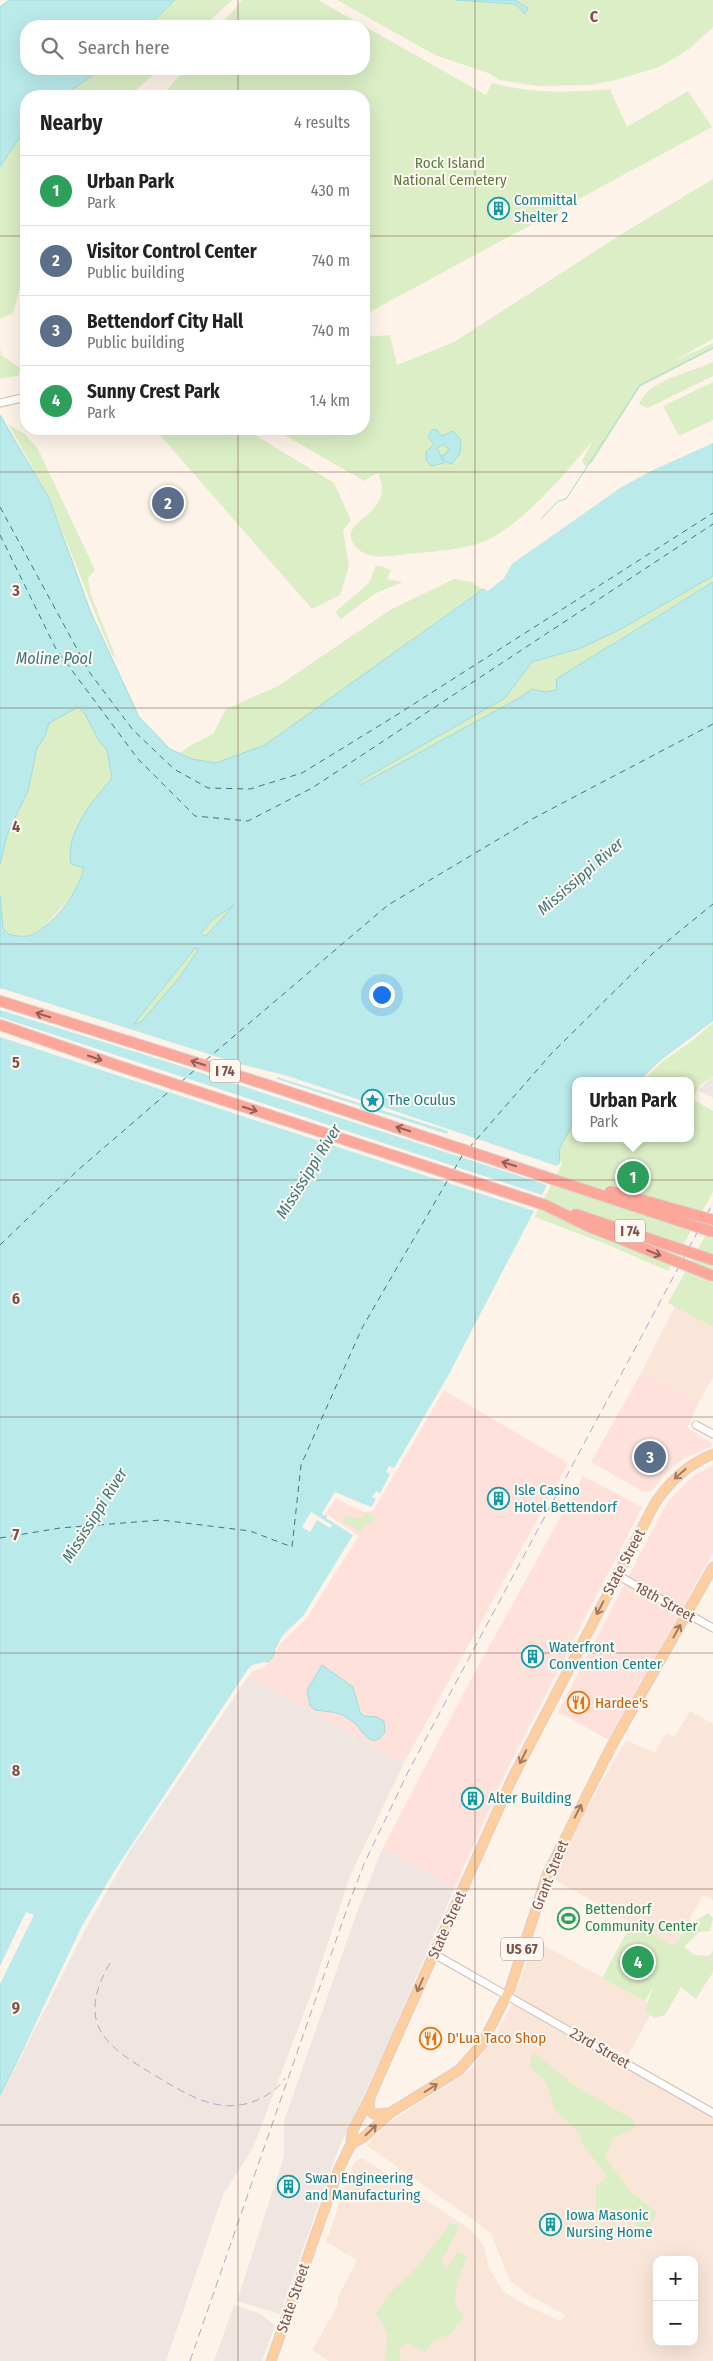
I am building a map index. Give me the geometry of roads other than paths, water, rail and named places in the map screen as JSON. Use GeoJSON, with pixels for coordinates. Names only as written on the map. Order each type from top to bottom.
{"type":"FeatureCollection","features":[{"type":"Feature","properties":{"kind":"highway","name":"I 74"},"geometry":{"type":"LineString","coordinates":[[0,1002],[271,1086],[713,1232]]}},
{"type":"Feature","properties":{"kind":"highway","name":"I 74"},"geometry":{"type":"LineString","coordinates":[[0,1027],[713,1260]]}},
{"type":"Feature","properties":{"kind":"highway"},"geometry":{"type":"LineString","coordinates":[[556,1180],[588,1185],[713,1220]]}},
{"type":"Feature","properties":{"kind":"highway"},"geometry":{"type":"LineString","coordinates":[[545,1205],[590,1227],[713,1276]]}},
{"type":"Feature","properties":{"kind":"main road","name":"State Street"},"geometry":{"type":"LineString","coordinates":[[271,2361],[338,2171],[351,2144],[352,2132],[370,2097],[511,1782],[655,1503],[677,1476],[694,1463],[713,1454]]}},
{"type":"Feature","properties":{"kind":"main road","name":"Grant Street"},"geometry":{"type":"LineString","coordinates":[[351,2144],[364,2137],[390,2113],[450,2076],[471,2058],[488,2033],[507,1995],[547,1875],[610,1749],[713,1567]]}},
{"type":"Feature","properties":{"kind":"main road"},"geometry":{"type":"LineString","coordinates":[[370,2097],[371,2112],[376,2116],[390,2113]]}},
{"type":"Feature","properties":{"kind":"street"},"geometry":{"type":"LineString","coordinates":[[0,403],[20,399]]}},
{"type":"Feature","properties":{"kind":"street"},"geometry":{"type":"LineString","coordinates":[[696,1425],[713,1434]]}},
{"type":"Feature","properties":{"kind":"street","name":"18th Street"},"geometry":{"type":"LineString","coordinates":[[617,1575],[713,1628]]}},
{"type":"Feature","properties":{"kind":"street","name":"23rd Street"},"geometry":{"type":"LineString","coordinates":[[434,1954],[713,2113]]}},
{"type":"Feature","properties":{"kind":"water"},"geometry":{"type":"Polygon","coordinates":[[[9,0],[175,0],[154,20],[20,20],[20,75],[93,75],[71,90],[20,90],[20,138],[0,167],[0,7],[9,0]]]}},
{"type":"Feature","properties":{"kind":"water"},"geometry":{"type":"Polygon","coordinates":[[[456,0],[515,0],[528,8],[525,14],[515,4],[456,0]]]}},
{"type":"Feature","properties":{"kind":"water"},"geometry":{"type":"Polygon","coordinates":[[[0,415],[49,498],[91,613],[139,717],[170,749],[192,759],[216,763],[265,745],[504,574],[506,568],[592,505],[633,479],[713,442],[713,576],[621,629],[581,648],[532,662],[505,698],[360,781],[360,785],[521,697],[532,689],[545,692],[557,690],[556,679],[713,582],[713,1021],[662,1059],[643,1077],[572,1077],[572,1125],[559,1149],[560,1163],[449,1377],[371,1508],[362,1509],[335,1495],[323,1515],[356,1535],[304,1618],[276,1645],[274,1655],[268,1661],[251,1668],[101,1895],[0,2095],[0,896],[3,928],[8,934],[27,936],[37,932],[55,918],[70,898],[81,878],[84,868],[71,864],[72,840],[89,807],[112,778],[107,750],[99,741],[85,714],[78,707],[49,723],[45,736],[37,748],[28,791],[8,832],[0,864],[0,415]],[[234,905],[212,920],[201,933],[204,936],[234,905]],[[196,947],[134,1024],[141,1022],[179,978],[198,950],[196,947]]]}},
{"type":"Feature","properties":{"kind":"water"},"geometry":{"type":"Polygon","coordinates":[[[433,429],[437,430],[442,436],[453,431],[461,440],[460,453],[452,464],[445,462],[442,455],[445,455],[449,449],[443,444],[437,448],[444,463],[431,466],[426,460],[426,452],[434,444],[428,437],[433,429]]]}},
{"type":"Feature","properties":{"kind":"water"},"geometry":{"type":"Polygon","coordinates":[[[322,1665],[353,1687],[360,1712],[364,1716],[377,1717],[384,1721],[385,1732],[380,1738],[371,1740],[354,1723],[341,1714],[315,1710],[310,1706],[307,1690],[322,1665]]]}},
{"type":"Feature","properties":{"kind":"waterway"},"geometry":{"type":"LineString","coordinates":[[541,519],[558,501],[566,499],[640,385],[713,348]]}},
{"type":"Feature","properties":{"kind":"railway"},"geometry":{"type":"LineString","coordinates":[[190,2361],[364,1864],[409,1770],[713,1203]]}},
{"type":"Feature","properties":{"kind":"railway"},"geometry":{"type":"LineString","coordinates":[[110,1963],[100,1984],[95,2002],[96,2018],[101,2031],[110,2043],[138,2065],[192,2096],[204,2101],[228,2106],[255,2101],[276,2089],[285,2078]]}},
{"type":"Feature","properties":{"kind":"place","name":"Committal Shelter 2"},"geometry":{"type":"Point","coordinates":[498,209]}},
{"type":"Feature","properties":{"kind":"place","name":"Visitor Control Center"},"geometry":{"type":"Point","coordinates":[168,503]}},
{"type":"Feature","properties":{"kind":"place","name":"The Oculus"},"geometry":{"type":"Point","coordinates":[372,1100]}},
{"type":"Feature","properties":{"kind":"place","name":"Urban Park"},"geometry":{"type":"Point","coordinates":[633,1177]}},
{"type":"Feature","properties":{"kind":"place","name":"Bettendorf City Hall"},"geometry":{"type":"Point","coordinates":[650,1457]}},
{"type":"Feature","properties":{"kind":"place","name":"Isle Casino Hotel Bettendorf"},"geometry":{"type":"Point","coordinates":[498,1499]}},
{"type":"Feature","properties":{"kind":"place","name":"Waterfront Convention Center"},"geometry":{"type":"Point","coordinates":[533,1656]}},
{"type":"Feature","properties":{"kind":"place","name":"Hardee's"},"geometry":{"type":"Point","coordinates":[579,1703]}},
{"type":"Feature","properties":{"kind":"place","name":"Alter Building"},"geometry":{"type":"Point","coordinates":[472,1798]}},
{"type":"Feature","properties":{"kind":"place","name":"Bettendorf Community Center"},"geometry":{"type":"Point","coordinates":[569,1918]}},
{"type":"Feature","properties":{"kind":"place","name":"Sunny Crest Park"},"geometry":{"type":"Point","coordinates":[638,1962]}},
{"type":"Feature","properties":{"kind":"place","name":"D'Lua Taco Shop"},"geometry":{"type":"Point","coordinates":[431,2038]}},
{"type":"Feature","properties":{"kind":"place","name":"Swan Engineering and Manufacturing"},"geometry":{"type":"Point","coordinates":[289,2187]}},
{"type":"Feature","properties":{"kind":"place","name":"Iowa Masonic Nursing Home"},"geometry":{"type":"Point","coordinates":[550,2224]}},
{"type":"Feature","properties":{"kind":"park label","name":"Rock Island National Cemetery"},"geometry":{"type":"Point","coordinates":[450,172]}},
{"type":"Feature","properties":{"kind":"water label","name":"Moline Pool"},"geometry":{"type":"Point","coordinates":[54,658]}},
{"type":"Feature","properties":{"kind":"water label","name":"Mississippi River"},"geometry":{"type":"Point","coordinates":[580,876]}},
{"type":"Feature","properties":{"kind":"water label","name":"Mississippi River"},"geometry":{"type":"Point","coordinates":[308,1171]}},
{"type":"Feature","properties":{"kind":"water label","name":"Mississippi River"},"geometry":{"type":"Point","coordinates":[94,1515]}}]}
